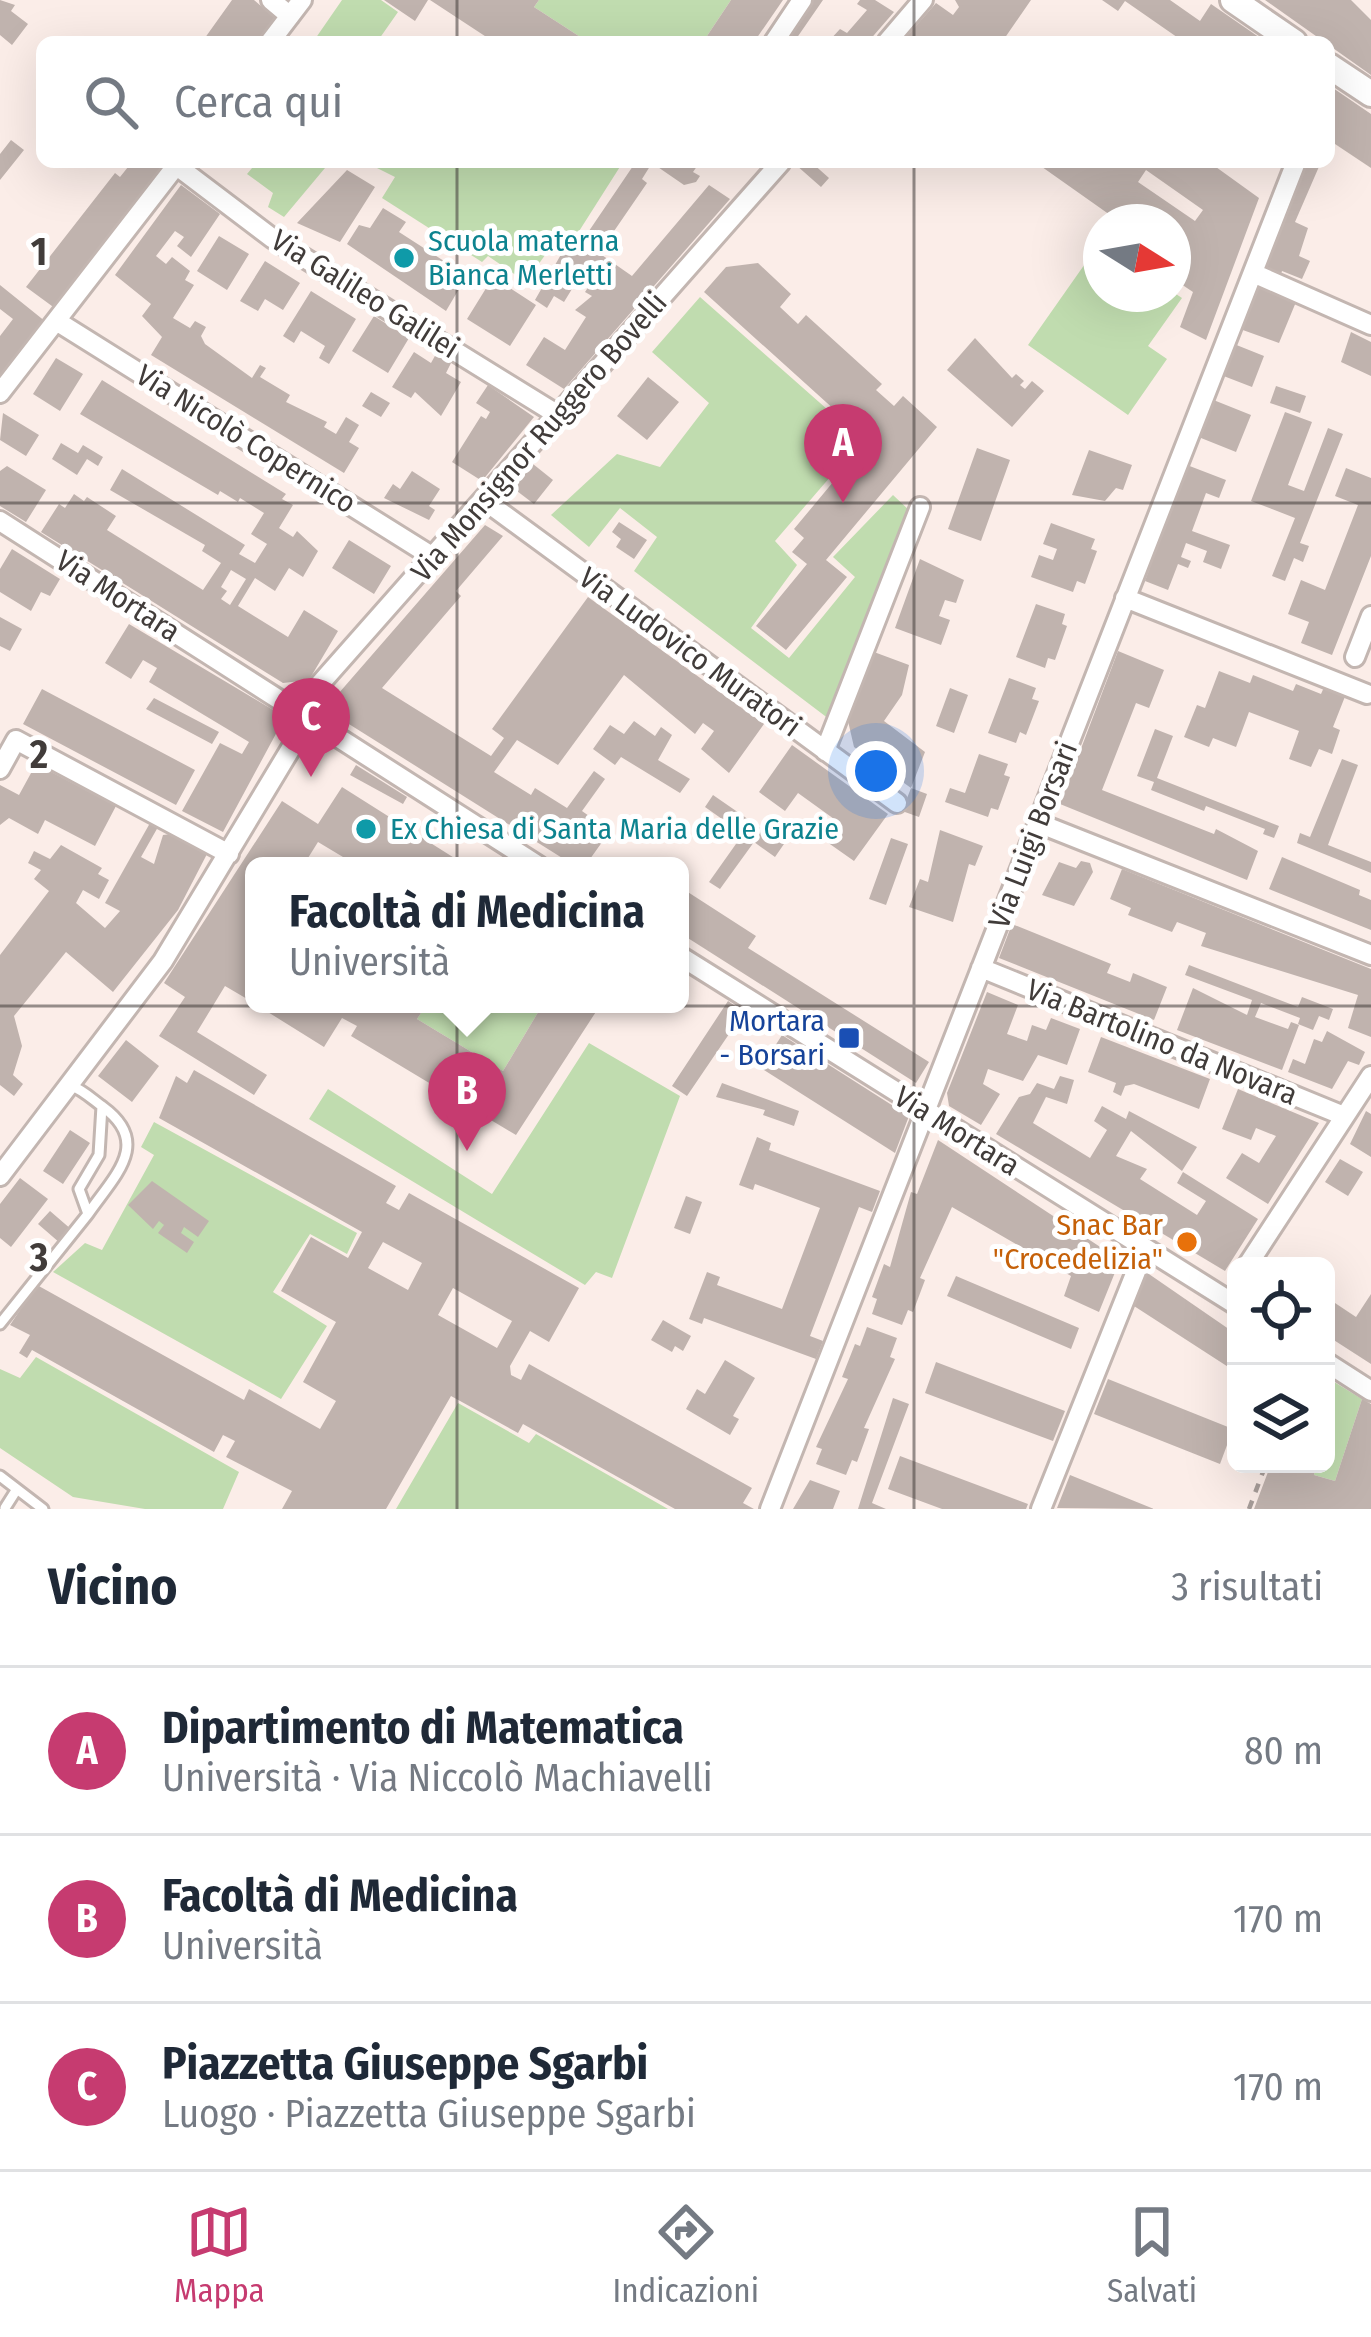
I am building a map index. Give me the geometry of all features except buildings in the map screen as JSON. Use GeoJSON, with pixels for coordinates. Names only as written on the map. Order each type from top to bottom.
{"type":"FeatureCollection","features":[{"type":"Feature","properties":{"kind":"street"},"geometry":{"type":"LineString","coordinates":[[271,0],[296,8],[275,36]]}},
{"type":"Feature","properties":{"kind":"street"},"geometry":{"type":"LineString","coordinates":[[778,36],[802,0]]}},
{"type":"Feature","properties":{"kind":"street"},"geometry":{"type":"LineString","coordinates":[[1233,0],[1285,36]]}},
{"type":"Feature","properties":{"kind":"street"},"geometry":{"type":"LineString","coordinates":[[890,36],[915,2]]}},
{"type":"Feature","properties":{"kind":"street"},"geometry":{"type":"LineString","coordinates":[[1335,73],[1371,94]]}},
{"type":"Feature","properties":{"kind":"street"},"geometry":{"type":"LineString","coordinates":[[0,393],[175,168]]}},
{"type":"Feature","properties":{"kind":"street","name":"Via Galileo Galilei"},"geometry":{"type":"LineString","coordinates":[[183,168],[272,238],[558,415]]}},
{"type":"Feature","properties":{"kind":"street","name":"Via Monsignor Ruggero Bovelli"},"geometry":{"type":"LineString","coordinates":[[0,1176],[163,961],[257,805],[302,715],[434,557],[776,168]]}},
{"type":"Feature","properties":{"kind":"street","name":"Via Luigi Borsari"},"geometry":{"type":"LineString","coordinates":[[770,1509],[1294,168]]}},
{"type":"Feature","properties":{"kind":"street"},"geometry":{"type":"LineString","coordinates":[[1253,273],[1371,325]]}},
{"type":"Feature","properties":{"kind":"street","name":"Via Nicolò Copernico"},"geometry":{"type":"LineString","coordinates":[[58,322],[434,557]]}},
{"type":"Feature","properties":{"kind":"street","name":"Via Ludovico Muratori"},"geometry":{"type":"LineString","coordinates":[[484,500],[897,803]]}},
{"type":"Feature","properties":{"kind":"street"},"geometry":{"type":"LineString","coordinates":[[825,751],[920,507]]}},
{"type":"Feature","properties":{"kind":"street","name":"Via Mortara"},"geometry":{"type":"LineString","coordinates":[[0,521],[525,857]]}},
{"type":"Feature","properties":{"kind":"street"},"geometry":{"type":"LineString","coordinates":[[1126,598],[1367,694]]}},
{"type":"Feature","properties":{"kind":"street"},"geometry":{"type":"LineString","coordinates":[[1355,657],[1371,616]]}},
{"type":"Feature","properties":{"kind":"street"},"geometry":{"type":"LineString","coordinates":[[0,770],[16,740],[229,854]]}},
{"type":"Feature","properties":{"kind":"street"},"geometry":{"type":"LineString","coordinates":[[1038,823],[1371,955]]}},
{"type":"Feature","properties":{"kind":"street","name":"Via Mortara"},"geometry":{"type":"LineString","coordinates":[[689,962],[1145,1250],[1227,1292]]}},
{"type":"Feature","properties":{"kind":"street","name":"Via Bartolino da Novara"},"geometry":{"type":"LineString","coordinates":[[981,968],[1344,1116]]}},
{"type":"Feature","properties":{"kind":"street"},"geometry":{"type":"LineString","coordinates":[[1253,1257],[1371,1076]]}},
{"type":"Feature","properties":{"kind":"street"},"geometry":{"type":"LineString","coordinates":[[1041,1509],[1145,1250]]}},
{"type":"Feature","properties":{"kind":"street"},"geometry":{"type":"LineString","coordinates":[[1331,1365],[1371,1390]]}},
{"type":"Feature","properties":{"kind":"lane"},"geometry":{"type":"LineString","coordinates":[[0,1324],[122,1166],[128,1142],[123,1120],[70,1085]]}},
{"type":"Feature","properties":{"kind":"lane"},"geometry":{"type":"LineString","coordinates":[[88,1214],[79,1189],[99,1155],[102,1106]]}},
{"type":"Feature","properties":{"kind":"lane"},"geometry":{"type":"LineString","coordinates":[[0,1477],[43,1509]]}},
{"type":"Feature","properties":{"kind":"lane"},"geometry":{"type":"LineString","coordinates":[[4,1508],[17,1490]]}},
{"type":"Feature","properties":{"kind":"path"},"geometry":{"type":"LineString","coordinates":[[1249,1509],[1263,1473]]}},
{"type":"Feature","properties":{"kind":"green space"},"geometry":{"type":"Polygon","coordinates":[[[342,0],[381,0],[398,12],[381,36],[317,36],[342,0]]]}},
{"type":"Feature","properties":{"kind":"green space"},"geometry":{"type":"Polygon","coordinates":[[[539,0],[731,0],[707,36],[579,36],[534,7],[539,0]]]}},
{"type":"Feature","properties":{"kind":"green space"},"geometry":{"type":"Polygon","coordinates":[[[252,168],[325,168],[284,217],[268,207],[273,193],[247,174],[252,168]]]}},
{"type":"Feature","properties":{"kind":"green space"},"geometry":{"type":"Polygon","coordinates":[[[377,168],[619,168],[569,247],[555,241],[526,282],[488,256],[482,262],[382,198],[395,177],[377,168]]]}},
{"type":"Feature","properties":{"kind":"green space"},"geometry":{"type":"Polygon","coordinates":[[[1083,267],[1083,312],[1172,312],[1148,346],[1167,359],[1128,415],[1028,345],[1083,267]]]}},
{"type":"Feature","properties":{"kind":"green space"},"geometry":{"type":"Polygon","coordinates":[[[700,297],[862,440],[775,541],[797,565],[751,628],[789,658],[855,577],[833,557],[893,495],[911,512],[829,719],[634,571],[657,537],[620,508],[589,547],[551,515],[617,454],[660,467],[709,403],[652,352],[700,297]]]}},
{"type":"Feature","properties":{"kind":"green space"},"geometry":{"type":"Polygon","coordinates":[[[421,1013],[538,1013],[503,1071],[417,1019],[421,1013]]]}},
{"type":"Feature","properties":{"kind":"green space"},"geometry":{"type":"Polygon","coordinates":[[[589,1043],[680,1096],[612,1278],[596,1272],[585,1285],[309,1119],[328,1089],[492,1194],[589,1043]]]}},
{"type":"Feature","properties":{"kind":"green space"},"geometry":{"type":"Polygon","coordinates":[[[154,1122],[357,1233],[347,1254],[310,1234],[273,1292],[327,1326],[281,1399],[53,1272],[85,1243],[102,1250],[154,1155],[141,1147],[154,1122]]]}},
{"type":"Feature","properties":{"kind":"green space"},"geometry":{"type":"Polygon","coordinates":[[[36,1357],[239,1472],[223,1509],[145,1509],[73,1497],[0,1448],[0,1369],[20,1378],[36,1357]]]}},
{"type":"Feature","properties":{"kind":"green space"},"geometry":{"type":"Polygon","coordinates":[[[1335,1382],[1362,1399],[1335,1481],[1314,1475],[1335,1473],[1335,1382]]]}},
{"type":"Feature","properties":{"kind":"green space"},"geometry":{"type":"Polygon","coordinates":[[[458,1403],[529,1443],[536,1434],[668,1509],[396,1509],[458,1403]]]}},
{"type":"Feature","properties":{"kind":"place","name":"Scuola materna Bianca Merletti"},"geometry":{"type":"Point","coordinates":[404,258]}},
{"type":"Feature","properties":{"kind":"place","name":"Dipartimento di Matematica"},"geometry":{"type":"Point","coordinates":[843,503]}},
{"type":"Feature","properties":{"kind":"place","name":"Piazzetta Giuseppe Sgarbi"},"geometry":{"type":"Point","coordinates":[311,777]}},
{"type":"Feature","properties":{"kind":"place","name":"Ex Chiesa di Santa Maria delle Grazie"},"geometry":{"type":"Point","coordinates":[366,829]}},
{"type":"Feature","properties":{"kind":"place","name":"Mortara - Borsari"},"geometry":{"type":"Point","coordinates":[849,1038]}},
{"type":"Feature","properties":{"kind":"place","name":"Facoltà di Medicina"},"geometry":{"type":"Point","coordinates":[467,1151]}},
{"type":"Feature","properties":{"kind":"place","name":"Snac Bar \"Crocedelizia\""},"geometry":{"type":"Point","coordinates":[1187,1242]}}]}
